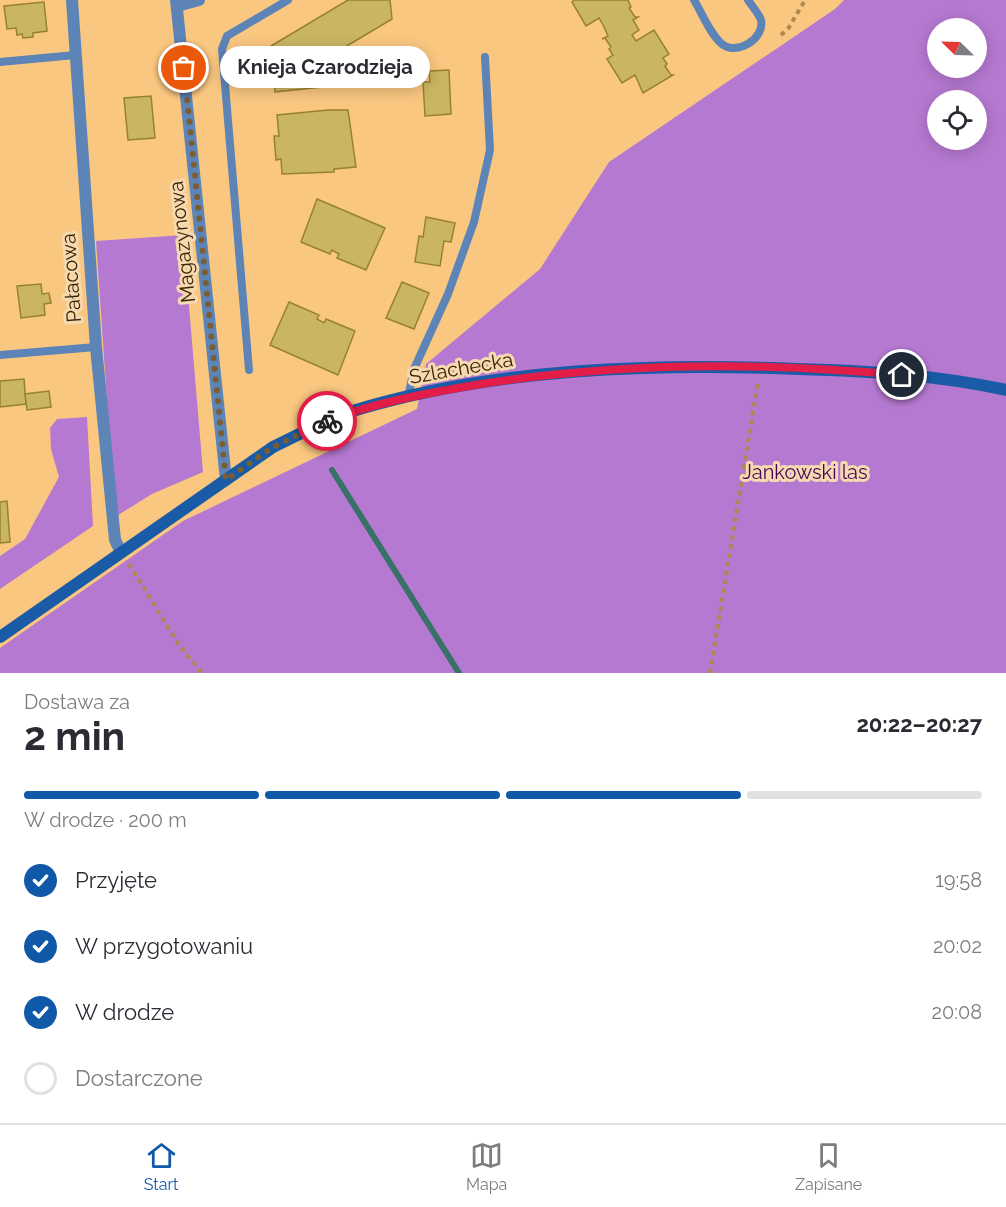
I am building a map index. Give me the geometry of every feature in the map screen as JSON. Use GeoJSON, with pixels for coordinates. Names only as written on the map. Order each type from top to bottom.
{"type":"FeatureCollection","features":[{"type":"Feature","properties":{"kind":"street","name":"Pałacowa"},"geometry":{"type":"LineString","coordinates":[[72,0],[96,347],[115,540],[121,552]]}},
{"type":"Feature","properties":{"kind":"street"},"geometry":{"type":"LineString","coordinates":[[177,3],[199,0]]}},
{"type":"Feature","properties":{"kind":"street","name":"Magazynowa"},"geometry":{"type":"LineString","coordinates":[[177,3],[226,480]]}},
{"type":"Feature","properties":{"kind":"street","name":"Szlachecka"},"geometry":{"type":"LineString","coordinates":[[0,637],[273,447],[320,423],[355,410],[408,397],[521,378],[614,369],[745,366],[864,371],[941,379],[1006,390]]}},
{"type":"Feature","properties":{"kind":"lane"},"geometry":{"type":"LineString","coordinates":[[249,370],[222,49],[227,36],[288,0]]}},
{"type":"Feature","properties":{"kind":"lane"},"geometry":{"type":"LineString","coordinates":[[694,0],[720,43],[729,49],[740,48],[755,39],[760,29],[760,20],[748,0]]}},
{"type":"Feature","properties":{"kind":"lane"},"geometry":{"type":"LineString","coordinates":[[0,62],[75,55]]}},
{"type":"Feature","properties":{"kind":"lane"},"geometry":{"type":"LineString","coordinates":[[408,397],[414,369],[448,294],[474,222],[488,164],[490,150],[485,57]]}},
{"type":"Feature","properties":{"kind":"lane"},"geometry":{"type":"LineString","coordinates":[[0,355],[96,347]]}},
{"type":"Feature","properties":{"kind":"path"},"geometry":{"type":"LineString","coordinates":[[781,35],[805,0]]}},
{"type":"Feature","properties":{"kind":"path"},"geometry":{"type":"LineString","coordinates":[[710,673],[761,367]]}},
{"type":"Feature","properties":{"kind":"path"},"geometry":{"type":"LineString","coordinates":[[121,552],[179,645],[202,673]]}},
{"type":"Feature","properties":{"kind":"green space","name":"Jankowski las"},"geometry":{"type":"Polygon","coordinates":[[[844,0],[1006,0],[1006,673],[0,673],[0,648],[183,521],[417,409],[426,364],[540,269],[609,162],[835,9],[844,0]]]}},
{"type":"Feature","properties":{"kind":"green space"},"geometry":{"type":"Polygon","coordinates":[[[183,235],[203,472],[152,494],[115,517],[96,241],[183,235]]]}},
{"type":"Feature","properties":{"kind":"green space"},"geometry":{"type":"Polygon","coordinates":[[[87,417],[93,526],[0,589],[0,556],[25,539],[59,477],[51,449],[50,428],[57,419],[87,417]]]}},
{"type":"Feature","properties":{"kind":"building"},"geometry":{"type":"Polygon","coordinates":[[[348,0],[390,0],[392,19],[320,62],[322,87],[275,92],[271,46],[348,0]]]}},
{"type":"Feature","properties":{"kind":"building"},"geometry":{"type":"Polygon","coordinates":[[[574,0],[628,0],[631,7],[629,8],[635,17],[638,17],[633,20],[639,30],[632,35],[636,41],[654,30],[669,54],[663,58],[667,64],[665,66],[673,75],[643,93],[635,75],[622,83],[607,59],[613,55],[605,38],[602,39],[608,36],[599,18],[586,26],[572,2],[574,0]]]}},
{"type":"Feature","properties":{"kind":"building"},"geometry":{"type":"Polygon","coordinates":[[[44,2],[47,31],[33,33],[33,37],[23,38],[22,34],[17,35],[16,28],[7,29],[4,6],[44,2]]]}},
{"type":"Feature","properties":{"kind":"building"},"geometry":{"type":"Polygon","coordinates":[[[449,70],[451,114],[425,116],[423,82],[430,82],[429,71],[449,70]]]}},
{"type":"Feature","properties":{"kind":"building"},"geometry":{"type":"Polygon","coordinates":[[[151,96],[155,138],[128,140],[124,98],[151,96]]]}},
{"type":"Feature","properties":{"kind":"building"},"geometry":{"type":"Polygon","coordinates":[[[348,110],[356,167],[334,169],[334,172],[282,174],[281,159],[276,160],[274,136],[279,136],[277,115],[348,110]]]}},
{"type":"Feature","properties":{"kind":"building"},"geometry":{"type":"Polygon","coordinates":[[[317,199],[385,228],[366,270],[337,258],[339,254],[332,250],[330,254],[301,242],[317,199]]]}},
{"type":"Feature","properties":{"kind":"building"},"geometry":{"type":"Polygon","coordinates":[[[426,217],[455,223],[451,242],[444,241],[440,266],[415,262],[419,236],[423,237],[426,217]]]}},
{"type":"Feature","properties":{"kind":"building"},"geometry":{"type":"Polygon","coordinates":[[[402,282],[429,293],[414,329],[386,318],[402,282]]]}},
{"type":"Feature","properties":{"kind":"building"},"geometry":{"type":"Polygon","coordinates":[[[41,284],[42,294],[49,293],[51,303],[44,304],[45,315],[21,318],[17,286],[41,284]]]}},
{"type":"Feature","properties":{"kind":"building"},"geometry":{"type":"Polygon","coordinates":[[[289,302],[319,315],[317,319],[324,323],[326,319],[355,331],[338,375],[270,345],[289,302]]]}},
{"type":"Feature","properties":{"kind":"building"},"geometry":{"type":"Polygon","coordinates":[[[24,379],[26,404],[0,407],[0,381],[24,379]]]}},
{"type":"Feature","properties":{"kind":"building"},"geometry":{"type":"Polygon","coordinates":[[[49,391],[51,407],[27,410],[25,394],[49,391]]]}},
{"type":"Feature","properties":{"kind":"building"},"geometry":{"type":"Polygon","coordinates":[[[7,501],[10,542],[0,543],[0,502],[7,501]]]}},
{"type":"Feature","properties":{"kind":"waterway"},"geometry":{"type":"LineString","coordinates":[[332,470],[459,673]]}},
{"type":"Feature","properties":{"kind":"way so far"},"geometry":{"type":"LineString","coordinates":[[184,68],[226,480],[273,447],[327,421]]}},
{"type":"Feature","properties":{"kind":"place","name":"Knieja Czarodzieja"},"geometry":{"type":"Point","coordinates":[184,68]}},
{"type":"Feature","properties":{"kind":"route"},"geometry":{"type":"LineString","coordinates":[[327,421],[355,410],[436,391],[521,378],[614,369],[745,366],[864,371],[902,375]]}}]}
